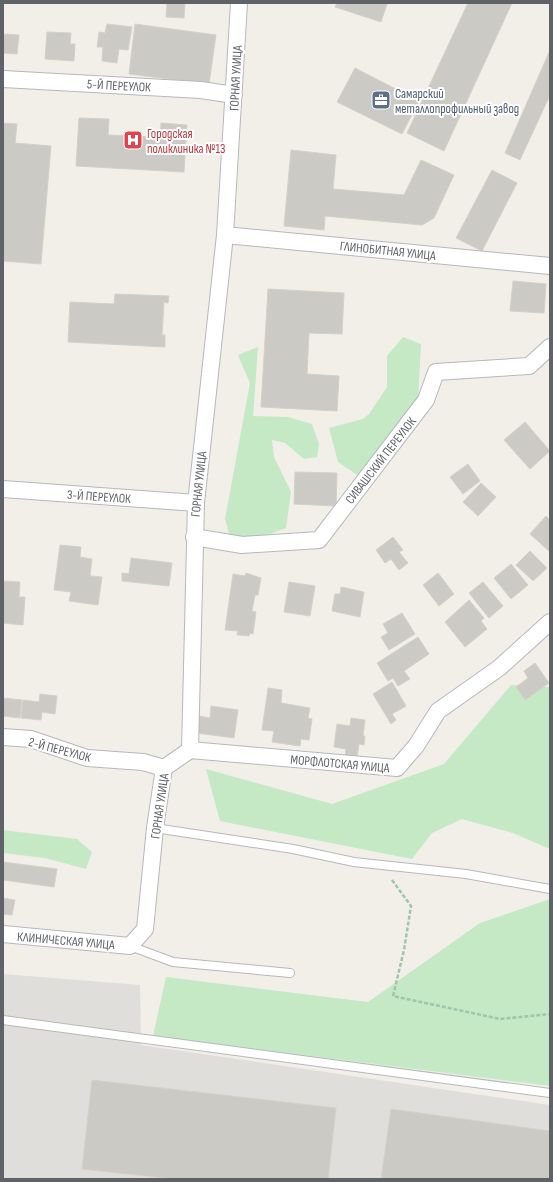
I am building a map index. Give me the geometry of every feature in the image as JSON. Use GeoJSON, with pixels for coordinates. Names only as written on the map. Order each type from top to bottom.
{"type":"FeatureCollection","features":[{"type":"Feature","properties":{"kind":"street","name":"ГОРНАЯ УЛИЦА"},"geometry":{"type":"LineString","coordinates":[[130,946],[145,930],[155,828],[164,768],[190,750],[196,504],[225,235],[239,3]]}},
{"type":"Feature","properties":{"kind":"street","name":"5-Й ПЕРЕУЛОК"},"geometry":{"type":"LineString","coordinates":[[3,79],[201,90],[234,95]]}},
{"type":"Feature","properties":{"kind":"street","name":"ГЛИНОБИТНАЯ УЛИЦА"},"geometry":{"type":"LineString","coordinates":[[225,235],[550,266]]}},
{"type":"Feature","properties":{"kind":"street","name":"СИВАШСКИЙ ПЕРЕУЛОК"},"geometry":{"type":"LineString","coordinates":[[194,537],[242,545],[319,540],[426,400],[436,372],[529,366],[550,347]]}},
{"type":"Feature","properties":{"kind":"street","name":"3-Й ПЕРЕУЛОК"},"geometry":{"type":"LineString","coordinates":[[3,489],[196,504]]}},
{"type":"Feature","properties":{"kind":"street","name":"МОРФЛОТСКАЯ УЛИЦА"},"geometry":{"type":"LineString","coordinates":[[190,750],[397,768],[416,746],[438,711],[499,668],[550,622]]}},
{"type":"Feature","properties":{"kind":"street","name":"2-Й ПЕРЕУЛОК"},"geometry":{"type":"LineString","coordinates":[[3,737],[31,739],[87,758],[142,762],[164,768]]}},
{"type":"Feature","properties":{"kind":"street","name":"КЛИНИЧЕСКАЯ УЛИЦА"},"geometry":{"type":"LineString","coordinates":[[3,934],[130,946]]}},
{"type":"Feature","properties":{"kind":"lane"},"geometry":{"type":"LineString","coordinates":[[155,828],[293,849],[354,862],[466,874],[550,888]]}},
{"type":"Feature","properties":{"kind":"lane"},"geometry":{"type":"LineString","coordinates":[[130,946],[173,962],[290,973]]}},
{"type":"Feature","properties":{"kind":"lane"},"geometry":{"type":"LineString","coordinates":[[3,1020],[550,1093]]}},
{"type":"Feature","properties":{"kind":"path"},"geometry":{"type":"LineString","coordinates":[[381,865],[411,906],[404,950],[393,996],[500,1020],[550,1014]]}},
{"type":"Feature","properties":{"kind":"shaded area"},"geometry":{"type":"Polygon","coordinates":[[[3,974],[140,985],[141,1045],[550,1105],[550,1179],[3,1179],[3,974]]]}},
{"type":"Feature","properties":{"kind":"green space"},"geometry":{"type":"Polygon","coordinates":[[[403,337],[421,344],[418,401],[387,437],[378,469],[359,476],[338,462],[329,428],[363,419],[369,414],[387,387],[387,356],[403,337]]]}},
{"type":"Feature","properties":{"kind":"green space"},"geometry":{"type":"Polygon","coordinates":[[[258,347],[253,416],[288,417],[312,424],[319,444],[317,457],[304,459],[285,443],[272,440],[274,457],[291,492],[286,528],[254,540],[232,544],[225,519],[250,383],[238,355],[258,347]]]}},
{"type":"Feature","properties":{"kind":"green space"},"geometry":{"type":"Polygon","coordinates":[[[511,685],[550,687],[550,849],[513,833],[462,819],[432,833],[412,859],[220,821],[206,769],[332,804],[444,764],[511,685]]]}},
{"type":"Feature","properties":{"kind":"green space"},"geometry":{"type":"Polygon","coordinates":[[[3,830],[77,839],[92,852],[86,869],[45,858],[3,853],[3,830]]]}},
{"type":"Feature","properties":{"kind":"green space"},"geometry":{"type":"Polygon","coordinates":[[[550,899],[550,1086],[153,1036],[166,977],[368,1002],[480,923],[550,899]]]}},
{"type":"Feature","properties":{"kind":"building"},"geometry":{"type":"Polygon","coordinates":[[[167,3],[185,3],[184,18],[166,17],[167,3]]]}},
{"type":"Feature","properties":{"kind":"building"},"geometry":{"type":"Polygon","coordinates":[[[337,3],[387,4],[381,22],[335,7],[337,3]]]}},
{"type":"Feature","properties":{"kind":"building"},"geometry":{"type":"Polygon","coordinates":[[[468,3],[512,3],[444,151],[407,133],[468,3]]]}},
{"type":"Feature","properties":{"kind":"building"},"geometry":{"type":"Polygon","coordinates":[[[107,24],[132,27],[128,50],[119,49],[117,63],[102,61],[103,47],[97,47],[99,32],[105,33],[107,24]]]}},
{"type":"Feature","properties":{"kind":"building"},"geometry":{"type":"Polygon","coordinates":[[[135,24],[216,35],[209,84],[129,74],[135,24]]]}},
{"type":"Feature","properties":{"kind":"building"},"geometry":{"type":"Polygon","coordinates":[[[47,32],[71,33],[70,44],[75,44],[74,61],[45,59],[47,32]]]}},
{"type":"Feature","properties":{"kind":"building"},"geometry":{"type":"Polygon","coordinates":[[[3,34],[19,35],[17,54],[3,53],[3,34]]]}},
{"type":"Feature","properties":{"kind":"building"},"geometry":{"type":"Polygon","coordinates":[[[550,50],[550,95],[520,160],[505,153],[550,50]]]}},
{"type":"Feature","properties":{"kind":"building"},"geometry":{"type":"Polygon","coordinates":[[[355,68],[419,101],[402,134],[337,102],[355,68]]]}},
{"type":"Feature","properties":{"kind":"building"},"geometry":{"type":"Polygon","coordinates":[[[79,118],[109,119],[108,135],[160,137],[161,123],[187,125],[184,172],[76,166],[79,118]]]}},
{"type":"Feature","properties":{"kind":"building"},"geometry":{"type":"Polygon","coordinates":[[[3,123],[17,124],[15,143],[51,146],[41,264],[3,261],[3,123]]]}},
{"type":"Feature","properties":{"kind":"building"},"geometry":{"type":"Polygon","coordinates":[[[291,150],[336,155],[333,189],[404,195],[421,160],[454,175],[434,218],[422,225],[325,216],[324,230],[284,226],[291,150]]]}},
{"type":"Feature","properties":{"kind":"building"},"geometry":{"type":"Polygon","coordinates":[[[492,170],[517,183],[482,251],[456,238],[492,170]]]}},
{"type":"Feature","properties":{"kind":"building"},"geometry":{"type":"Polygon","coordinates":[[[513,281],[546,284],[544,313],[510,311],[513,281]]]}},
{"type":"Feature","properties":{"kind":"building"},"geometry":{"type":"Polygon","coordinates":[[[268,289],[344,293],[342,334],[309,333],[307,374],[339,376],[337,411],[261,407],[268,289]]]}},
{"type":"Feature","properties":{"kind":"building"},"geometry":{"type":"Polygon","coordinates":[[[115,294],[169,296],[168,303],[164,302],[162,335],[165,335],[165,347],[68,342],[70,302],[114,304],[115,294]]]}},
{"type":"Feature","properties":{"kind":"building"},"geometry":{"type":"Polygon","coordinates":[[[525,422],[550,451],[530,469],[504,440],[525,422]]]}},
{"type":"Feature","properties":{"kind":"building"},"geometry":{"type":"Polygon","coordinates":[[[468,464],[480,481],[463,494],[450,477],[468,464]]]}},
{"type":"Feature","properties":{"kind":"building"},"geometry":{"type":"Polygon","coordinates":[[[295,472],[337,473],[336,506],[294,504],[295,472]]]}},
{"type":"Feature","properties":{"kind":"building"},"geometry":{"type":"Polygon","coordinates":[[[481,483],[496,497],[478,516],[463,502],[481,483]]]}},
{"type":"Feature","properties":{"kind":"building"},"geometry":{"type":"Polygon","coordinates":[[[546,516],[550,520],[550,552],[530,534],[546,516]]]}},
{"type":"Feature","properties":{"kind":"building"},"geometry":{"type":"Polygon","coordinates":[[[393,537],[403,550],[399,552],[408,563],[399,570],[391,559],[385,563],[376,550],[393,537]]]}},
{"type":"Feature","properties":{"kind":"building"},"geometry":{"type":"Polygon","coordinates":[[[60,545],[81,547],[80,557],[92,559],[90,576],[102,577],[98,605],[69,601],[71,592],[54,590],[60,545]]]}},
{"type":"Feature","properties":{"kind":"building"},"geometry":{"type":"Polygon","coordinates":[[[530,551],[547,568],[533,581],[516,565],[530,551]]]}},
{"type":"Feature","properties":{"kind":"building"},"geometry":{"type":"Polygon","coordinates":[[[131,558],[172,563],[169,586],[122,581],[122,573],[129,574],[131,558]]]}},
{"type":"Feature","properties":{"kind":"building"},"geometry":{"type":"Polygon","coordinates":[[[511,564],[528,585],[511,599],[494,578],[511,564]]]}},
{"type":"Feature","properties":{"kind":"building"},"geometry":{"type":"Polygon","coordinates":[[[246,573],[261,578],[258,595],[255,595],[252,611],[256,612],[253,634],[250,633],[249,636],[237,635],[238,631],[225,630],[233,574],[245,576],[246,573]]]}},
{"type":"Feature","properties":{"kind":"building"},"geometry":{"type":"Polygon","coordinates":[[[438,573],[454,594],[439,606],[423,585],[438,573]]]}},
{"type":"Feature","properties":{"kind":"building"},"geometry":{"type":"Polygon","coordinates":[[[3,581],[20,582],[19,597],[25,597],[23,625],[3,623],[3,581]]]}},
{"type":"Feature","properties":{"kind":"building"},"geometry":{"type":"Polygon","coordinates":[[[289,582],[315,586],[310,616],[284,612],[289,582]]]}},
{"type":"Feature","properties":{"kind":"building"},"geometry":{"type":"Polygon","coordinates":[[[483,582],[503,606],[489,618],[469,593],[483,582]]]}},
{"type":"Feature","properties":{"kind":"building"},"geometry":{"type":"Polygon","coordinates":[[[341,587],[364,592],[360,617],[332,611],[335,594],[340,594],[341,587]]]}},
{"type":"Feature","properties":{"kind":"building"},"geometry":{"type":"Polygon","coordinates":[[[469,600],[484,618],[481,621],[487,629],[465,647],[445,622],[469,600]]]}},
{"type":"Feature","properties":{"kind":"building"},"geometry":{"type":"Polygon","coordinates":[[[402,613],[415,634],[389,650],[381,637],[388,633],[383,624],[402,613]]]}},
{"type":"Feature","properties":{"kind":"building"},"geometry":{"type":"Polygon","coordinates":[[[418,637],[429,654],[404,671],[410,679],[398,686],[393,678],[388,681],[377,663],[418,637]]]}},
{"type":"Feature","properties":{"kind":"building"},"geometry":{"type":"Polygon","coordinates":[[[535,663],[549,683],[525,700],[516,687],[528,678],[524,671],[535,663]]]}},
{"type":"Feature","properties":{"kind":"building"},"geometry":{"type":"Polygon","coordinates":[[[392,682],[406,706],[392,714],[396,720],[391,724],[373,694],[392,682]]]}},
{"type":"Feature","properties":{"kind":"building"},"geometry":{"type":"Polygon","coordinates":[[[268,688],[282,690],[281,703],[310,708],[308,718],[312,719],[309,740],[301,739],[300,746],[272,742],[274,731],[262,730],[268,688]]]}},
{"type":"Feature","properties":{"kind":"building"},"geometry":{"type":"Polygon","coordinates":[[[40,694],[57,696],[55,714],[42,712],[41,720],[21,718],[23,700],[39,702],[40,694]]]}},
{"type":"Feature","properties":{"kind":"building"},"geometry":{"type":"Polygon","coordinates":[[[3,698],[22,700],[20,718],[3,716],[3,698]]]}},
{"type":"Feature","properties":{"kind":"building"},"geometry":{"type":"Polygon","coordinates":[[[211,706],[238,710],[234,738],[197,733],[199,716],[210,718],[211,706]]]}},
{"type":"Feature","properties":{"kind":"building"},"geometry":{"type":"Polygon","coordinates":[[[351,718],[365,720],[363,736],[365,736],[364,745],[359,744],[357,757],[345,755],[346,749],[334,747],[337,724],[350,726],[351,718]]]}},
{"type":"Feature","properties":{"kind":"building"},"geometry":{"type":"Polygon","coordinates":[[[3,862],[57,869],[54,887],[3,880],[3,862]]]}},
{"type":"Feature","properties":{"kind":"building"},"geometry":{"type":"Polygon","coordinates":[[[3,898],[15,900],[12,915],[3,914],[3,898]]]}},
{"type":"Feature","properties":{"kind":"building"},"geometry":{"type":"Polygon","coordinates":[[[92,1080],[336,1108],[328,1179],[173,1179],[82,1169],[92,1080]]]}},
{"type":"Feature","properties":{"kind":"building"},"geometry":{"type":"Polygon","coordinates":[[[391,1109],[550,1131],[550,1179],[381,1179],[391,1109]]]}},
{"type":"Feature","properties":{"kind":"place","name":"Самарский металлопрофильный завод"},"geometry":{"type":"Point","coordinates":[381,100]}},
{"type":"Feature","properties":{"kind":"place","name":"Городская поликлиника №13"},"geometry":{"type":"Point","coordinates":[133,140]}}]}
